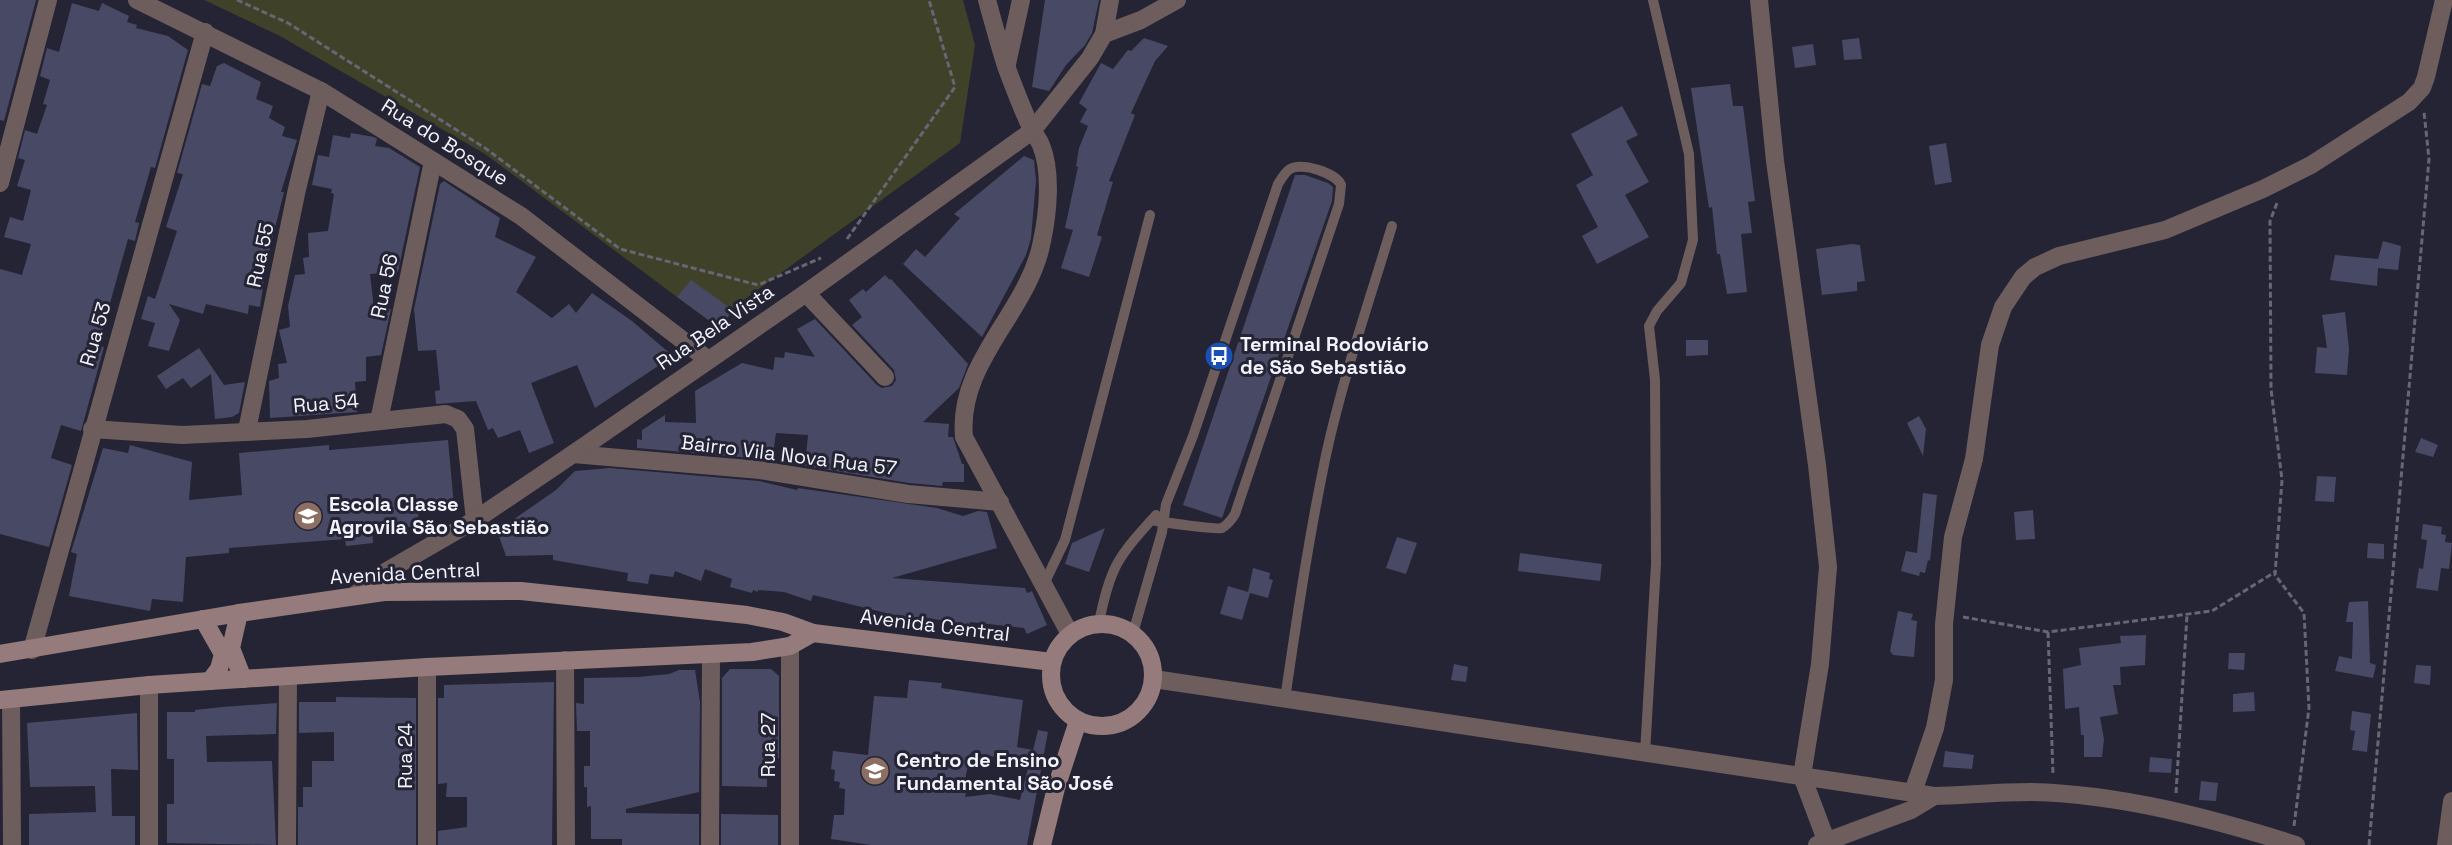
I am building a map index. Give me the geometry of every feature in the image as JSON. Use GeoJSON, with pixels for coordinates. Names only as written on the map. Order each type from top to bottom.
{"type":"FeatureCollection","features":[{"type":"Feature","properties":{"kind":"street"},"geometry":{"type":"LineString","coordinates":[[0,183],[48,0]]}},
{"type":"Feature","properties":{"kind":"street","name":"Rua do Bosque"},"geometry":{"type":"LineString","coordinates":[[137,0],[321,91],[521,216],[707,359]]}},
{"type":"Feature","properties":{"kind":"street"},"geometry":{"type":"LineString","coordinates":[[987,0],[1006,66],[1032,130],[1041,145],[1046,166],[1046,216],[1042,243],[1028,283],[977,368],[964,416],[964,437],[969,451],[1000,502],[1070,634]]}},
{"type":"Feature","properties":{"kind":"street"},"geometry":{"type":"LineString","coordinates":[[1006,66],[1021,0]]}},
{"type":"Feature","properties":{"kind":"street"},"geometry":{"type":"LineString","coordinates":[[1104,34],[1110,0]]}},
{"type":"Feature","properties":{"kind":"street"},"geometry":{"type":"LineString","coordinates":[[1104,34],[1141,20],[1177,0]]}},
{"type":"Feature","properties":{"kind":"street"},"geometry":{"type":"LineString","coordinates":[[1759,0],[1775,161],[1817,465],[1828,567],[1820,664],[1802,776],[1821,843],[1911,810],[1934,796]]}},
{"type":"Feature","properties":{"kind":"street"},"geometry":{"type":"LineString","coordinates":[[1913,792],[1935,728],[1944,680],[1944,614],[1953,537],[1974,459],[1990,345],[2003,307],[2023,277],[2035,267],[2059,256],[2165,230],[2288,177],[2409,102],[2422,88],[2444,0]]}},
{"type":"Feature","properties":{"kind":"street","name":"Rua 53"},"geometry":{"type":"LineString","coordinates":[[32,650],[205,32]]}},
{"type":"Feature","properties":{"kind":"street","name":"Rua Bela Vista"},"geometry":{"type":"LineString","coordinates":[[420,554],[573,454],[707,359],[806,293],[1032,130],[1073,81],[1104,34]]}},
{"type":"Feature","properties":{"kind":"street","name":"Rua 55"},"geometry":{"type":"LineString","coordinates":[[247,430],[297,189],[321,91]]}},
{"type":"Feature","properties":{"kind":"street","name":"Rua 56"},"geometry":{"type":"LineString","coordinates":[[379,421],[433,161]]}},
{"type":"Feature","properties":{"kind":"street"},"geometry":{"type":"LineString","coordinates":[[806,293],[885,378]]}},
{"type":"Feature","properties":{"kind":"street","name":"Rua 54"},"geometry":{"type":"LineString","coordinates":[[92,429],[182,435],[247,430],[307,429],[436,413],[449,414],[458,419],[467,437],[475,520]]}},
{"type":"Feature","properties":{"kind":"street","name":"Bairro Vila Nova Rua 57"},"geometry":{"type":"LineString","coordinates":[[573,454],[760,470],[908,494],[1000,502]]}},
{"type":"Feature","properties":{"kind":"street"},"geometry":{"type":"LineString","coordinates":[[384,592],[420,554]]}},
{"type":"Feature","properties":{"kind":"street"},"geometry":{"type":"LineString","coordinates":[[355,595],[387,572],[420,554]]}},
{"type":"Feature","properties":{"kind":"street","name":"Avenida Central"},"geometry":{"type":"LineString","coordinates":[[0,654],[355,595],[384,592],[510,591],[598,598],[747,615],[783,622],[813,633],[1052,662]]}},
{"type":"Feature","properties":{"kind":"street"},"geometry":{"type":"LineString","coordinates":[[239,613],[231,648],[243,679]]}},
{"type":"Feature","properties":{"kind":"street"},"geometry":{"type":"LineString","coordinates":[[203,619],[223,654],[219,669],[210,681]]}},
{"type":"Feature","properties":{"kind":"street"},"geometry":{"type":"LineString","coordinates":[[1100,623],[1117,626],[1133,633],[1149,654],[1154,679],[1150,695],[1142,709],[1129,719],[1104,727],[1078,722],[1064,711],[1055,696],[1050,679],[1052,662],[1059,646],[1070,634],[1084,626],[1100,623]]}},
{"type":"Feature","properties":{"kind":"street"},"geometry":{"type":"LineString","coordinates":[[12,845],[5,700],[149,685],[427,667],[711,655],[790,646],[813,633]]}},
{"type":"Feature","properties":{"kind":"street","name":"Rua 27"},"geometry":{"type":"LineString","coordinates":[[790,646],[790,845]]}},
{"type":"Feature","properties":{"kind":"street"},"geometry":{"type":"LineString","coordinates":[[710,845],[711,655]]}},
{"type":"Feature","properties":{"kind":"street"},"geometry":{"type":"LineString","coordinates":[[565,660],[566,845]]}},
{"type":"Feature","properties":{"kind":"street","name":"Rua 24"},"geometry":{"type":"LineString","coordinates":[[427,667],[427,845]]}},
{"type":"Feature","properties":{"kind":"street"},"geometry":{"type":"LineString","coordinates":[[287,845],[288,676]]}},
{"type":"Feature","properties":{"kind":"street"},"geometry":{"type":"LineString","coordinates":[[1154,679],[1934,796],[2032,792],[2119,801],[2232,825],[2294,844]]}},
{"type":"Feature","properties":{"kind":"street"},"geometry":{"type":"LineString","coordinates":[[149,685],[149,845]]}},
{"type":"Feature","properties":{"kind":"street"},"geometry":{"type":"LineString","coordinates":[[1042,845],[1056,788],[1078,722]]}},
{"type":"Feature","properties":{"kind":"street"},"geometry":{"type":"LineString","coordinates":[[2446,845],[2452,801]]}},
{"type":"Feature","properties":{"kind":"lane"},"geometry":{"type":"LineString","coordinates":[[1645,753],[1656,564],[1655,380],[1649,326],[1657,311],[1681,283],[1693,240],[1689,154],[1653,0]]}},
{"type":"Feature","properties":{"kind":"lane"},"geometry":{"type":"LineString","coordinates":[[1133,633],[1164,522],[1166,504],[1193,436],[1278,184],[1288,170],[1299,166],[1337,179],[1341,185],[1339,204],[1241,502],[1235,514],[1221,528],[1164,522],[1152,520]]}},
{"type":"Feature","properties":{"kind":"lane"},"geometry":{"type":"LineString","coordinates":[[1044,584],[1065,540],[1150,215]]}},
{"type":"Feature","properties":{"kind":"lane"},"geometry":{"type":"LineString","coordinates":[[1285,699],[1305,565],[1327,453],[1354,350],[1392,226]]}},
{"type":"Feature","properties":{"kind":"lane"},"geometry":{"type":"LineString","coordinates":[[1100,623],[1107,584],[1116,564],[1166,504]]}},
{"type":"Feature","properties":{"kind":"path"},"geometry":{"type":"LineString","coordinates":[[237,0],[288,23],[485,148],[620,249],[758,285],[830,254]]}},
{"type":"Feature","properties":{"kind":"path"},"geometry":{"type":"LineString","coordinates":[[847,240],[955,87],[929,0]]}},
{"type":"Feature","properties":{"kind":"path"},"geometry":{"type":"LineString","coordinates":[[2369,845],[2429,159],[2422,88]]}},
{"type":"Feature","properties":{"kind":"path"},"geometry":{"type":"LineString","coordinates":[[2288,177],[2270,221],[2271,389],[2282,480],[2275,572],[2304,613],[2309,708],[2294,844]]}},
{"type":"Feature","properties":{"kind":"path"},"geometry":{"type":"LineString","coordinates":[[1944,614],[2048,632],[2187,615],[2212,611],[2275,572]]}},
{"type":"Feature","properties":{"kind":"path"},"geometry":{"type":"LineString","coordinates":[[2175,813],[2187,615]]}},
{"type":"Feature","properties":{"kind":"path"},"geometry":{"type":"LineString","coordinates":[[2048,632],[2053,794]]}},
{"type":"Feature","properties":{"kind":"green space"},"geometry":{"type":"Polygon","coordinates":[[[204,0],[963,0],[975,45],[960,143],[712,323],[485,154],[278,35],[204,0]]]}},
{"type":"Feature","properties":{"kind":"building"},"geometry":{"type":"Polygon","coordinates":[[[0,0],[36,0],[4,121],[0,120],[0,0]]]}},
{"type":"Feature","properties":{"kind":"building"},"geometry":{"type":"Polygon","coordinates":[[[1045,0],[1099,0],[1092,33],[1085,45],[1066,65],[1049,91],[1032,87],[1045,0]]]}},
{"type":"Feature","properties":{"kind":"building"},"geometry":{"type":"Polygon","coordinates":[[[72,3],[99,11],[102,3],[129,16],[127,22],[137,25],[136,28],[168,36],[188,50],[155,168],[151,167],[135,222],[139,223],[135,241],[128,239],[98,346],[104,347],[81,431],[61,425],[51,458],[72,465],[49,547],[0,534],[0,269],[22,275],[31,244],[4,237],[10,217],[23,221],[31,190],[17,186],[25,160],[18,158],[25,130],[37,134],[47,105],[43,104],[50,80],[40,76],[47,48],[59,52],[72,3]]]}},
{"type":"Feature","properties":{"kind":"building"},"geometry":{"type":"Polygon","coordinates":[[[1144,38],[1168,46],[1155,61],[1131,113],[1135,115],[1109,181],[1113,182],[1097,235],[1102,237],[1089,277],[1061,268],[1073,230],[1065,228],[1078,167],[1076,166],[1079,148],[1088,126],[1080,122],[1087,109],[1079,103],[1101,63],[1113,69],[1128,50],[1131,51],[1144,38]]]}},
{"type":"Feature","properties":{"kind":"building"},"geometry":{"type":"Polygon","coordinates":[[[1859,38],[1862,59],[1844,60],[1842,40],[1859,38]]]}},
{"type":"Feature","properties":{"kind":"building"},"geometry":{"type":"Polygon","coordinates":[[[1813,44],[1816,65],[1795,68],[1792,47],[1813,44]]]}},
{"type":"Feature","properties":{"kind":"building"},"geometry":{"type":"Polygon","coordinates":[[[224,63],[261,82],[256,99],[273,106],[269,118],[285,127],[282,136],[297,140],[281,192],[284,192],[267,260],[260,307],[249,305],[248,314],[206,304],[203,314],[169,304],[180,320],[169,351],[148,346],[155,323],[141,319],[148,296],[155,299],[177,231],[166,227],[183,174],[177,173],[202,84],[210,86],[217,66],[224,63]]]}},
{"type":"Feature","properties":{"kind":"building"},"geometry":{"type":"Polygon","coordinates":[[[1730,84],[1733,106],[1743,106],[1755,201],[1748,202],[1752,233],[1741,234],[1747,292],[1727,294],[1720,254],[1717,254],[1712,207],[1709,208],[1691,88],[1730,84]]]}},
{"type":"Feature","properties":{"kind":"building"},"geometry":{"type":"Polygon","coordinates":[[[1622,106],[1638,135],[1626,141],[1649,182],[1625,195],[1649,237],[1597,264],[1582,236],[1598,227],[1576,185],[1593,175],[1571,134],[1622,106]]]}},
{"type":"Feature","properties":{"kind":"building"},"geometry":{"type":"Polygon","coordinates":[[[351,133],[374,137],[377,139],[375,146],[389,148],[420,167],[398,272],[370,274],[374,308],[391,309],[381,355],[366,357],[366,381],[355,382],[357,412],[270,418],[269,381],[279,378],[278,364],[287,363],[279,330],[290,327],[288,306],[295,275],[305,274],[303,258],[309,257],[308,233],[328,231],[334,194],[331,193],[332,189],[312,185],[318,155],[329,157],[333,135],[350,138],[351,133]]]}},
{"type":"Feature","properties":{"kind":"building"},"geometry":{"type":"Polygon","coordinates":[[[1946,143],[1952,182],[1935,185],[1929,146],[1946,143]]]}},
{"type":"Feature","properties":{"kind":"building"},"geometry":{"type":"Polygon","coordinates":[[[1024,156],[1034,160],[1036,180],[1031,238],[1026,255],[982,337],[903,264],[916,249],[925,257],[960,218],[954,214],[1024,156]]]}},
{"type":"Feature","properties":{"kind":"building"},"geometry":{"type":"Polygon","coordinates":[[[1295,175],[1305,175],[1328,183],[1333,187],[1332,201],[1222,518],[1183,505],[1295,175]]]}},
{"type":"Feature","properties":{"kind":"building"},"geometry":{"type":"Polygon","coordinates":[[[444,181],[500,218],[495,237],[536,257],[516,292],[552,318],[569,304],[576,313],[592,293],[632,321],[673,356],[595,408],[577,365],[531,383],[554,443],[529,453],[520,430],[498,438],[493,428],[488,430],[476,401],[436,404],[435,391],[440,390],[436,350],[418,351],[414,309],[440,184],[444,181]]]}},
{"type":"Feature","properties":{"kind":"building"},"geometry":{"type":"Polygon","coordinates":[[[2383,241],[2401,246],[2398,270],[2378,268],[2377,286],[2330,280],[2335,255],[2378,259],[2383,241]]]}},
{"type":"Feature","properties":{"kind":"building"},"geometry":{"type":"Polygon","coordinates":[[[1860,245],[1865,281],[1857,282],[1857,291],[1822,295],[1816,249],[1860,245]]]}},
{"type":"Feature","properties":{"kind":"building"},"geometry":{"type":"Polygon","coordinates":[[[885,275],[968,364],[959,388],[923,422],[949,424],[948,437],[953,437],[962,464],[964,464],[964,482],[943,482],[942,486],[909,483],[805,466],[808,435],[776,433],[773,454],[767,453],[765,459],[637,448],[637,439],[642,440],[642,430],[665,415],[665,422],[696,423],[695,391],[742,363],[773,370],[775,357],[784,358],[785,352],[815,357],[797,329],[815,319],[877,385],[882,388],[892,386],[896,380],[894,370],[852,325],[862,317],[849,300],[863,289],[866,292],[885,275]]]}},
{"type":"Feature","properties":{"kind":"building"},"geometry":{"type":"Polygon","coordinates":[[[691,280],[733,310],[720,328],[677,297],[691,280]]]}},
{"type":"Feature","properties":{"kind":"building"},"geometry":{"type":"Polygon","coordinates":[[[2345,312],[2349,349],[2347,375],[2315,373],[2317,347],[2327,348],[2322,315],[2345,312]]]}},
{"type":"Feature","properties":{"kind":"building"},"geometry":{"type":"Polygon","coordinates":[[[1686,340],[1708,340],[1708,355],[1686,356],[1686,340]]]}},
{"type":"Feature","properties":{"kind":"building"},"geometry":{"type":"Polygon","coordinates":[[[199,348],[224,385],[245,382],[239,413],[232,417],[215,419],[211,374],[191,388],[183,378],[166,389],[157,376],[199,348]]]}},
{"type":"Feature","properties":{"kind":"building"},"geometry":{"type":"Polygon","coordinates":[[[1919,416],[1926,429],[1923,456],[1907,423],[1919,416]]]}},
{"type":"Feature","properties":{"kind":"building"},"geometry":{"type":"Polygon","coordinates":[[[2421,438],[2438,445],[2433,457],[2415,452],[2421,438]]]}},
{"type":"Feature","properties":{"kind":"building"},"geometry":{"type":"Polygon","coordinates":[[[448,440],[454,506],[418,510],[419,526],[372,530],[373,543],[346,546],[345,539],[229,548],[229,553],[186,557],[183,602],[152,599],[150,611],[69,596],[77,554],[71,552],[103,448],[128,453],[130,445],[192,462],[189,500],[242,495],[239,453],[329,445],[329,450],[448,440]]]}},
{"type":"Feature","properties":{"kind":"building"},"geometry":{"type":"Polygon","coordinates":[[[610,468],[759,481],[797,490],[798,488],[937,508],[963,516],[978,511],[987,512],[997,548],[892,578],[1025,588],[1027,593],[1032,591],[1047,625],[1027,634],[1024,628],[970,622],[970,625],[922,617],[920,625],[894,615],[813,595],[811,601],[784,592],[753,590],[752,593],[730,587],[732,579],[705,569],[701,581],[675,571],[673,577],[650,574],[648,584],[627,581],[628,573],[553,560],[553,555],[506,556],[497,531],[556,490],[575,471],[610,468]]]}},
{"type":"Feature","properties":{"kind":"building"},"geometry":{"type":"Polygon","coordinates":[[[2317,476],[2336,477],[2334,502],[2315,501],[2317,476]]]}},
{"type":"Feature","properties":{"kind":"building"},"geometry":{"type":"Polygon","coordinates":[[[1923,493],[1937,495],[1930,561],[1928,560],[1925,573],[1920,572],[1919,576],[1901,571],[1906,551],[1917,553],[1923,493]]]}},
{"type":"Feature","properties":{"kind":"building"},"geometry":{"type":"Polygon","coordinates":[[[2033,510],[2035,539],[2016,540],[2014,512],[2033,510]]]}},
{"type":"Feature","properties":{"kind":"building"},"geometry":{"type":"Polygon","coordinates":[[[2423,524],[2442,527],[2441,534],[2446,535],[2445,542],[2452,543],[2449,569],[2441,568],[2438,591],[2416,588],[2419,568],[2423,569],[2427,540],[2421,539],[2423,524]]]}},
{"type":"Feature","properties":{"kind":"building"},"geometry":{"type":"Polygon","coordinates":[[[1105,528],[1089,572],[1065,564],[1072,543],[1105,528]]]}},
{"type":"Feature","properties":{"kind":"building"},"geometry":{"type":"Polygon","coordinates":[[[1397,537],[1417,543],[1406,574],[1386,568],[1397,537]]]}},
{"type":"Feature","properties":{"kind":"building"},"geometry":{"type":"Polygon","coordinates":[[[2368,543],[2384,544],[2384,559],[2367,558],[2368,543]]]}},
{"type":"Feature","properties":{"kind":"building"},"geometry":{"type":"Polygon","coordinates":[[[1520,553],[1602,564],[1600,581],[1518,571],[1520,553]]]}},
{"type":"Feature","properties":{"kind":"building"},"geometry":{"type":"Polygon","coordinates":[[[1253,568],[1270,573],[1269,579],[1273,580],[1268,598],[1250,593],[1242,620],[1220,614],[1228,586],[1248,592],[1253,568]]]}},
{"type":"Feature","properties":{"kind":"building"},"geometry":{"type":"Polygon","coordinates":[[[2368,601],[2370,663],[2376,665],[2373,678],[2335,671],[2339,656],[2352,659],[2353,622],[2346,622],[2349,602],[2368,601]]]}},
{"type":"Feature","properties":{"kind":"building"},"geometry":{"type":"Polygon","coordinates":[[[1898,611],[1913,614],[1911,620],[1917,621],[1914,657],[1893,655],[1890,651],[1898,611]]]}},
{"type":"Feature","properties":{"kind":"building"},"geometry":{"type":"Polygon","coordinates":[[[2146,635],[2145,665],[2120,667],[2121,685],[2113,685],[2118,714],[2100,717],[2104,739],[2102,757],[2084,757],[2084,735],[2081,735],[2079,707],[2065,709],[2063,669],[2081,665],[2079,648],[2121,643],[2120,636],[2146,635]]]}},
{"type":"Feature","properties":{"kind":"building"},"geometry":{"type":"Polygon","coordinates":[[[2229,653],[2245,653],[2244,670],[2228,669],[2229,653]]]}},
{"type":"Feature","properties":{"kind":"building"},"geometry":{"type":"Polygon","coordinates":[[[1454,664],[1468,667],[1466,682],[1451,680],[1454,664]]]}},
{"type":"Feature","properties":{"kind":"building"},"geometry":{"type":"Polygon","coordinates":[[[2416,665],[2431,666],[2430,685],[2414,683],[2416,665]]]}},
{"type":"Feature","properties":{"kind":"building"},"geometry":{"type":"Polygon","coordinates":[[[730,669],[771,669],[779,676],[779,758],[767,758],[767,787],[722,786],[722,678],[730,669]]]}},
{"type":"Feature","properties":{"kind":"building"},"geometry":{"type":"Polygon","coordinates":[[[679,670],[695,670],[700,702],[699,792],[626,809],[626,813],[699,814],[699,845],[622,845],[622,839],[591,839],[591,806],[587,807],[587,787],[584,787],[584,766],[590,766],[590,731],[577,731],[576,703],[584,704],[584,678],[638,677],[669,674],[679,670]]]}},
{"type":"Feature","properties":{"kind":"building"},"geometry":{"type":"Polygon","coordinates":[[[909,680],[942,683],[941,688],[1023,700],[1017,747],[1033,750],[1038,730],[1048,732],[1027,845],[871,845],[831,839],[834,815],[844,815],[845,789],[839,788],[840,782],[834,781],[835,770],[831,769],[833,751],[868,755],[874,696],[907,698],[909,680]],[[971,752],[963,788],[967,789],[965,797],[990,794],[1020,800],[1029,764],[971,752]]]}},
{"type":"Feature","properties":{"kind":"building"},"geometry":{"type":"Polygon","coordinates":[[[554,682],[552,845],[438,845],[438,831],[467,827],[467,797],[446,797],[447,783],[438,784],[438,698],[444,698],[444,685],[554,682]]]}},
{"type":"Feature","properties":{"kind":"building"},"geometry":{"type":"Polygon","coordinates":[[[2254,692],[2255,711],[2233,712],[2233,694],[2254,692]]]}},
{"type":"Feature","properties":{"kind":"building"},"geometry":{"type":"Polygon","coordinates":[[[336,697],[416,698],[416,845],[298,845],[298,807],[303,807],[303,787],[312,787],[312,761],[334,761],[334,732],[299,733],[299,702],[336,702],[336,697]]]}},
{"type":"Feature","properties":{"kind":"building"},"geometry":{"type":"Polygon","coordinates":[[[277,703],[276,734],[206,736],[207,762],[272,761],[276,845],[167,843],[167,804],[174,804],[174,759],[167,759],[167,712],[195,712],[195,710],[222,707],[277,703]]]}},
{"type":"Feature","properties":{"kind":"building"},"geometry":{"type":"Polygon","coordinates":[[[2352,711],[2371,714],[2367,752],[2352,750],[2355,731],[2350,730],[2352,711]]]}},
{"type":"Feature","properties":{"kind":"building"},"geometry":{"type":"Polygon","coordinates":[[[137,713],[138,770],[111,769],[112,816],[135,816],[135,845],[29,845],[29,814],[96,812],[95,786],[30,787],[27,723],[137,713]]]}},
{"type":"Feature","properties":{"kind":"building"},"geometry":{"type":"Polygon","coordinates":[[[1945,751],[1974,755],[1972,769],[1943,767],[1945,751]]]}},
{"type":"Feature","properties":{"kind":"building"},"geometry":{"type":"Polygon","coordinates":[[[2150,757],[2172,759],[2171,773],[2149,772],[2150,757]]]}},
{"type":"Feature","properties":{"kind":"building"},"geometry":{"type":"Polygon","coordinates":[[[2201,781],[2218,783],[2216,801],[2199,800],[2201,781]]]}},
{"type":"Feature","properties":{"kind":"building"},"geometry":{"type":"Polygon","coordinates":[[[721,814],[778,815],[778,845],[721,845],[721,814]]]}},
{"type":"Feature","properties":{"kind":"place","name":"Terminal Rodoviário de São Sebastião"},"geometry":{"type":"Point","coordinates":[1219,356]}},
{"type":"Feature","properties":{"kind":"place","name":"Escola Classe Agrovila São Sebastião"},"geometry":{"type":"Point","coordinates":[308,516]}},
{"type":"Feature","properties":{"kind":"place","name":"Centro de Ensino Fundamental São José"},"geometry":{"type":"Point","coordinates":[875,771]}}]}
